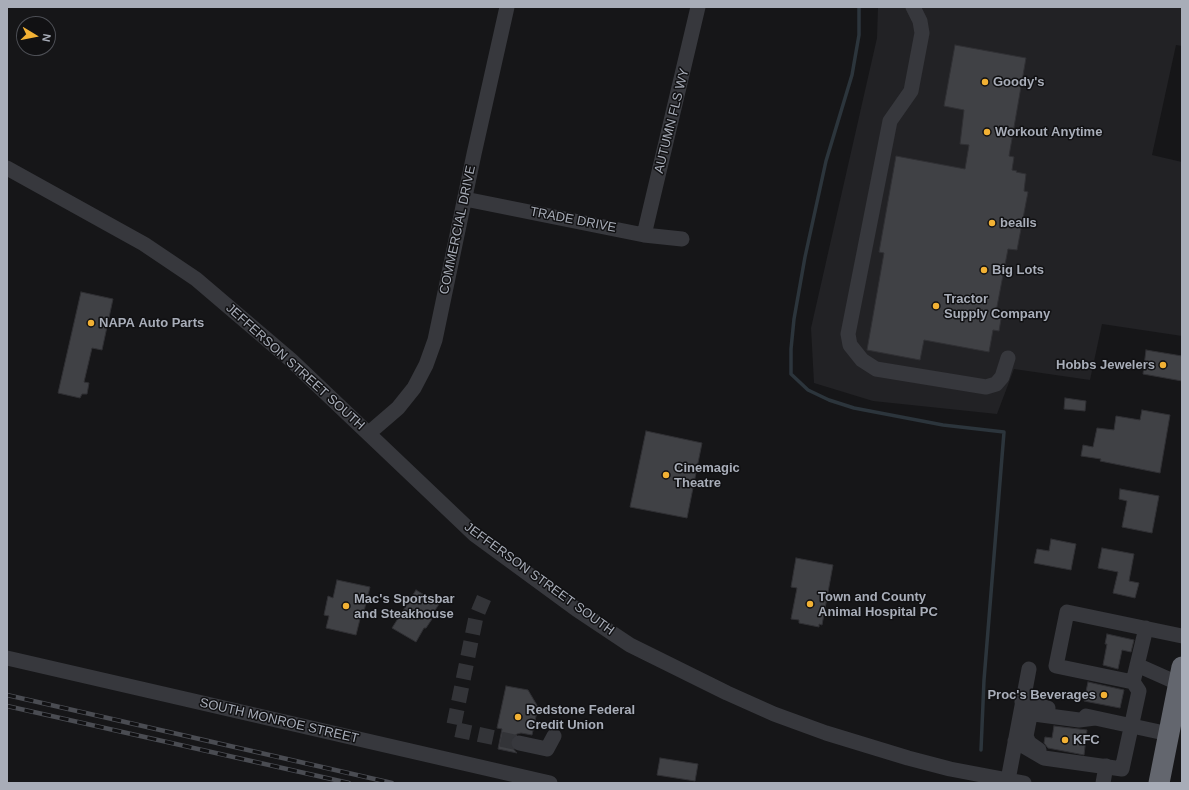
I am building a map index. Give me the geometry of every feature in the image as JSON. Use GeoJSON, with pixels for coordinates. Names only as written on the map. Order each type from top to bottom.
{"type":"FeatureCollection","features":[{"type":"Feature","properties":{"kind":"highway"},"geometry":{"type":"LineString","coordinates":[[1159,783],[1181,678]]}},
{"type":"Feature","properties":{"kind":"street","name":"COMMERCIAL DRIVE"},"geometry":{"type":"LineString","coordinates":[[369,433],[398,408],[414,388],[426,365],[435,340],[507,7]]}},
{"type":"Feature","properties":{"kind":"street","name":"AUTUMN FLS WY"},"geometry":{"type":"LineString","coordinates":[[644,235],[698,7]]}},
{"type":"Feature","properties":{"kind":"street"},"geometry":{"type":"LineString","coordinates":[[913,7],[920,21],[922,33],[911,91],[890,121],[848,334],[850,345],[862,360],[876,369],[986,387],[996,384],[1002,376],[1008,358]]}},
{"type":"Feature","properties":{"kind":"street","name":"JEFFERSON STREET SOUTH"},"geometry":{"type":"LineString","coordinates":[[7,168],[144,244],[196,279],[291,360],[475,535],[576,609],[630,645],[727,693],[774,714],[813,728],[908,758],[950,769],[1024,783]]}},
{"type":"Feature","properties":{"kind":"street","name":"TRADE DRIVE"},"geometry":{"type":"LineString","coordinates":[[465,199],[644,235],[682,239]]}},
{"type":"Feature","properties":{"kind":"street"},"geometry":{"type":"LineString","coordinates":[[1134,682],[1056,666],[1067,612],[1182,636]]}},
{"type":"Feature","properties":{"kind":"street"},"geometry":{"type":"LineString","coordinates":[[1015,741],[1044,758],[1122,769],[1139,691],[1134,682],[1146,628]]}},
{"type":"Feature","properties":{"kind":"street","name":"SOUTH MONROE STREET"},"geometry":{"type":"LineString","coordinates":[[7,658],[550,783]]}},
{"type":"Feature","properties":{"kind":"street"},"geometry":{"type":"LineString","coordinates":[[1138,665],[1181,678]]}},
{"type":"Feature","properties":{"kind":"street"},"geometry":{"type":"LineString","coordinates":[[1008,780],[1029,668]]}},
{"type":"Feature","properties":{"kind":"street"},"geometry":{"type":"LineString","coordinates":[[1022,702],[1169,734]]}},
{"type":"Feature","properties":{"kind":"street"},"geometry":{"type":"LineString","coordinates":[[1083,764],[1080,759],[1042,752],[1029,743],[1026,736],[1030,716],[1034,714],[1079,720],[1095,718]]}},
{"type":"Feature","properties":{"kind":"street"},"geometry":{"type":"LineString","coordinates":[[520,743],[547,749],[554,736]]}},
{"type":"Feature","properties":{"kind":"street"},"geometry":{"type":"LineString","coordinates":[[1103,783],[1106,766]]}},
{"type":"Feature","properties":{"kind":"shaded area"},"geometry":{"type":"Polygon","coordinates":[[[878,7],[1182,7],[1182,46],[1176,45],[1152,155],[1182,162],[1182,336],[1102,324],[1090,380],[1014,369],[997,414],[873,401],[814,383],[811,328],[877,38],[878,7]]]}},
{"type":"Feature","properties":{"kind":"building"},"geometry":{"type":"Polygon","coordinates":[[[955,45],[1026,58],[1009,156],[1014,157],[1012,170],[1026,174],[1024,191],[1028,192],[1017,250],[1008,249],[995,317],[1001,319],[999,331],[993,330],[989,352],[924,340],[920,360],[867,350],[884,253],[879,252],[896,156],[965,169],[969,145],[960,144],[964,110],[944,106],[955,45]]]}},
{"type":"Feature","properties":{"kind":"building","name":"NAPA Auto Parts"},"geometry":{"type":"Polygon","coordinates":[[[81,292],[113,299],[102,350],[92,348],[84,382],[89,383],[87,394],[82,394],[80,398],[58,393],[81,292]]]}},
{"type":"Feature","properties":{"kind":"building","name":"Hobbs Jewelers"},"geometry":{"type":"Polygon","coordinates":[[[1146,350],[1182,356],[1182,381],[1143,374],[1146,350]]]}},
{"type":"Feature","properties":{"kind":"building"},"geometry":{"type":"Polygon","coordinates":[[[1065,398],[1086,401],[1085,411],[1064,409],[1065,398]]]}},
{"type":"Feature","properties":{"kind":"building"},"geometry":{"type":"Polygon","coordinates":[[[1142,410],[1170,415],[1160,473],[1100,461],[1101,459],[1081,456],[1083,445],[1093,447],[1097,428],[1114,430],[1116,416],[1140,420],[1142,410]]]}},
{"type":"Feature","properties":{"kind":"building","name":"Cinemagic Theatre"},"geometry":{"type":"Polygon","coordinates":[[[646,431],[702,443],[687,518],[630,507],[646,431]]]}},
{"type":"Feature","properties":{"kind":"building"},"geometry":{"type":"Polygon","coordinates":[[[1120,489],[1159,496],[1152,533],[1122,527],[1127,501],[1119,499],[1120,489]]]}},
{"type":"Feature","properties":{"kind":"building"},"geometry":{"type":"Polygon","coordinates":[[[1051,539],[1076,544],[1071,570],[1034,563],[1037,549],[1049,551],[1051,539]]]}},
{"type":"Feature","properties":{"kind":"building"},"geometry":{"type":"Polygon","coordinates":[[[1102,548],[1134,554],[1129,581],[1139,583],[1135,598],[1113,593],[1118,572],[1098,568],[1102,548]]]}},
{"type":"Feature","properties":{"kind":"building","name":"Town and County Animal Hospital PC"},"geometry":{"type":"Polygon","coordinates":[[[796,558],[833,565],[822,625],[819,624],[819,627],[799,623],[799,620],[791,619],[797,588],[791,587],[796,558]]]}},
{"type":"Feature","properties":{"kind":"building","name":"Mac's Sportsbar and Steakhouse"},"geometry":{"type":"Polygon","coordinates":[[[337,580],[370,587],[356,635],[326,628],[329,616],[324,615],[328,596],[333,598],[337,580]]]}},
{"type":"Feature","properties":{"kind":"building"},"geometry":{"type":"Polygon","coordinates":[[[416,590],[439,604],[430,618],[432,619],[426,628],[424,628],[416,642],[392,628],[416,590]]]}},
{"type":"Feature","properties":{"kind":"building"},"geometry":{"type":"Polygon","coordinates":[[[1107,634],[1134,640],[1131,652],[1122,650],[1118,669],[1103,665],[1107,644],[1105,644],[1107,634]]]}},
{"type":"Feature","properties":{"kind":"building","name":"Proc's Beverages"},"geometry":{"type":"Polygon","coordinates":[[[1088,682],[1124,690],[1120,708],[1084,701],[1088,682]]]}},
{"type":"Feature","properties":{"kind":"building","name":"Redstone Federal Credit Union"},"geometry":{"type":"Polygon","coordinates":[[[506,686],[528,690],[538,707],[532,735],[521,733],[517,734],[510,741],[511,746],[517,753],[498,749],[502,729],[497,728],[506,686]]]}},
{"type":"Feature","properties":{"kind":"building","name":"KFC"},"geometry":{"type":"Polygon","coordinates":[[[1054,726],[1087,730],[1084,755],[1048,748],[1044,743],[1045,737],[1052,738],[1054,726]]]}},
{"type":"Feature","properties":{"kind":"building"},"geometry":{"type":"Polygon","coordinates":[[[660,758],[698,764],[695,781],[657,775],[660,758]]]}},
{"type":"Feature","properties":{"kind":"waterway"},"geometry":{"type":"LineString","coordinates":[[859,7],[859,35],[852,75],[826,161],[805,257],[794,319],[791,349],[791,374],[808,390],[829,400],[854,408],[943,425],[1004,432],[984,680],[981,750]]}},
{"type":"Feature","properties":{"kind":"tunnel"},"geometry":{"type":"LineString","coordinates":[[484,598],[476,617],[453,729],[519,743]]}},
{"type":"Feature","properties":{"kind":"railway"},"geometry":{"type":"LineString","coordinates":[[7,695],[392,783]]}},
{"type":"Feature","properties":{"kind":"railway"},"geometry":{"type":"LineString","coordinates":[[7,706],[349,783]]}},
{"type":"Feature","properties":{"kind":"place","name":"Goody's"},"geometry":{"type":"Point","coordinates":[985,82]}},
{"type":"Feature","properties":{"kind":"place","name":"Workout Anytime"},"geometry":{"type":"Point","coordinates":[987,132]}},
{"type":"Feature","properties":{"kind":"place","name":"bealls"},"geometry":{"type":"Point","coordinates":[992,223]}},
{"type":"Feature","properties":{"kind":"place","name":"Big Lots"},"geometry":{"type":"Point","coordinates":[984,270]}},
{"type":"Feature","properties":{"kind":"place","name":"Tractor Supply Company"},"geometry":{"type":"Point","coordinates":[936,306]}},
{"type":"Feature","properties":{"kind":"place","name":"NAPA Auto Parts"},"geometry":{"type":"Point","coordinates":[91,323]}},
{"type":"Feature","properties":{"kind":"place","name":"Hobbs Jewelers"},"geometry":{"type":"Point","coordinates":[1163,365]}},
{"type":"Feature","properties":{"kind":"place","name":"Cinemagic Theatre"},"geometry":{"type":"Point","coordinates":[666,475]}},
{"type":"Feature","properties":{"kind":"place","name":"Town and County Animal Hospital PC"},"geometry":{"type":"Point","coordinates":[810,604]}},
{"type":"Feature","properties":{"kind":"place","name":"Mac's Sportsbar and Steakhouse"},"geometry":{"type":"Point","coordinates":[346,606]}},
{"type":"Feature","properties":{"kind":"place","name":"Proc's Beverages"},"geometry":{"type":"Point","coordinates":[1104,695]}},
{"type":"Feature","properties":{"kind":"place","name":"Redstone Federal Credit Union"},"geometry":{"type":"Point","coordinates":[518,717]}},
{"type":"Feature","properties":{"kind":"place","name":"KFC"},"geometry":{"type":"Point","coordinates":[1065,740]}}]}
